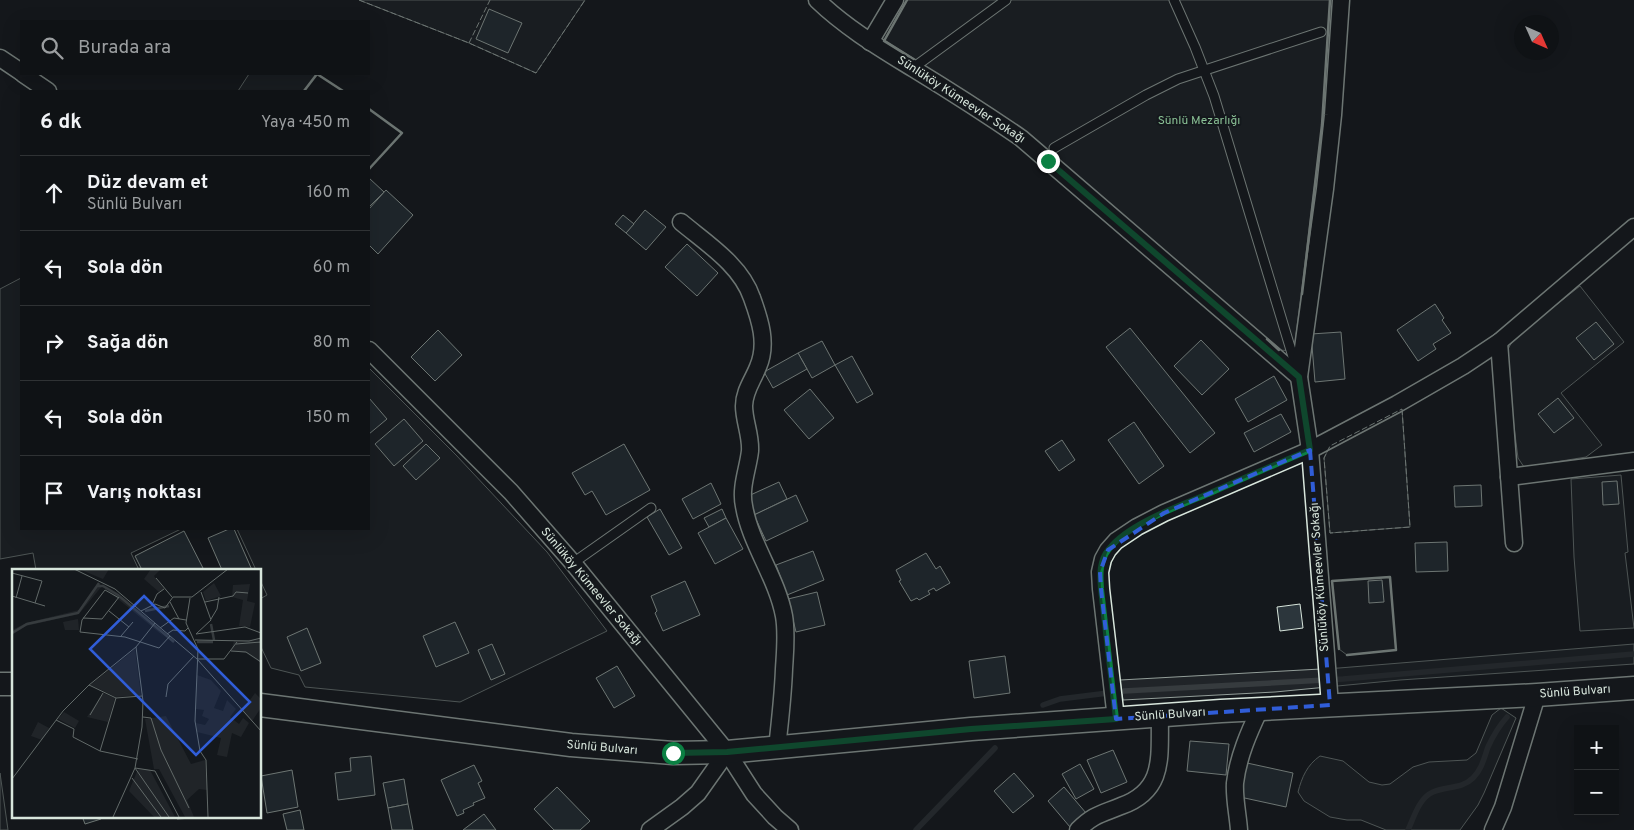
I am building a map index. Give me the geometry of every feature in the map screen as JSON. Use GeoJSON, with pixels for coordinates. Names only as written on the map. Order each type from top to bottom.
{"type":"FeatureCollection","features":[{"type":"Feature","properties":{"kind":"main road","name":"Sünlü Bulvarı"},"geometry":{"type":"LineString","coordinates":[[261,705],[571,745],[673,753],[727,752],[971,729],[1260,709],[1537,695],[1634,688]]}},
{"type":"Feature","properties":{"kind":"street","name":"Sünlüköy Kümeevler Sokağı"},"geometry":{"type":"LineString","coordinates":[[817,0],[845,25],[870,42],[973,105],[1021,138],[1299,377]]}},
{"type":"Feature","properties":{"kind":"street"},"geometry":{"type":"LineString","coordinates":[[870,42],[895,0]]}},
{"type":"Feature","properties":{"kind":"street","name":"Sünlüköy Kümeevler Sokağı"},"geometry":{"type":"LineString","coordinates":[[1330,705],[1310,450],[1299,377],[1325,189],[1333,115],[1341,0]]}},
{"type":"Feature","properties":{"kind":"street"},"geometry":{"type":"LineString","coordinates":[[0,58],[20,72]]}},
{"type":"Feature","properties":{"kind":"street"},"geometry":{"type":"LineString","coordinates":[[25,75],[47,90]]}},
{"type":"Feature","properties":{"kind":"street"},"geometry":{"type":"LineString","coordinates":[[681,222],[733,266],[742,277],[752,295],[762,334],[763,350],[759,366],[745,394],[744,406],[750,450],[743,498],[748,523],[776,591],[785,622],[785,655],[777,748]]}},
{"type":"Feature","properties":{"kind":"street"},"geometry":{"type":"LineString","coordinates":[[1116,719],[1100,572],[1103,559],[1116,541],[1137,527],[1164,513],[1310,450],[1414,395],[1463,366],[1499,342],[1634,227]]}},
{"type":"Feature","properties":{"kind":"street"},"geometry":{"type":"LineString","coordinates":[[1499,342],[1514,543]]}},
{"type":"Feature","properties":{"kind":"street","name":"Sünlüköy Kümeevler Sokağı"},"geometry":{"type":"LineString","coordinates":[[370,351],[510,492],[573,563],[727,752],[754,794],[790,830]]}},
{"type":"Feature","properties":{"kind":"street"},"geometry":{"type":"LineString","coordinates":[[1509,477],[1634,461]]}},
{"type":"Feature","properties":{"kind":"street"},"geometry":{"type":"LineString","coordinates":[[1496,828],[1537,695]]}},
{"type":"Feature","properties":{"kind":"street"},"geometry":{"type":"LineString","coordinates":[[1239,830],[1235,785],[1238,767],[1249,732],[1260,709]]}},
{"type":"Feature","properties":{"kind":"street"},"geometry":{"type":"LineString","coordinates":[[1078,830],[1096,815],[1132,802],[1146,792],[1154,781],[1158,768],[1160,716]]}},
{"type":"Feature","properties":{"kind":"street"},"geometry":{"type":"LineString","coordinates":[[650,830],[682,808],[698,793],[727,752]]}},
{"type":"Feature","properties":{"kind":"lane"},"geometry":{"type":"LineString","coordinates":[[913,68],[1006,0]]}},
{"type":"Feature","properties":{"kind":"lane"},"geometry":{"type":"LineString","coordinates":[[1174,0],[1204,70],[1226,133],[1299,377]]}},
{"type":"Feature","properties":{"kind":"lane"},"geometry":{"type":"LineString","coordinates":[[1054,148],[1154,90],[1178,79],[1321,32]]}},
{"type":"Feature","properties":{"kind":"lane"},"geometry":{"type":"LineString","coordinates":[[573,563],[651,508]]}},
{"type":"Feature","properties":{"kind":"highlighted area"},"geometry":{"type":"Polygon","coordinates":[[[1310,450],[1330,705],[1116,719],[1100,572],[1108,550],[1164,513],[1310,450]]]}},
{"type":"Feature","properties":{"kind":"green space"},"geometry":{"type":"Polygon","coordinates":[[[359,0],[585,0],[536,73],[469,43],[359,0]]]}},
{"type":"Feature","properties":{"kind":"green space","name":"Sünlü Mezarlığı"},"geometry":{"type":"Polygon","coordinates":[[[907,0],[1330,0],[1322,125],[1294,351],[1279,350],[1030,136],[990,107],[884,41],[907,0]]]}},
{"type":"Feature","properties":{"kind":"green space"},"geometry":{"type":"Polygon","coordinates":[[[248,75],[316,75],[305,90],[239,90],[248,75]]]}},
{"type":"Feature","properties":{"kind":"green space"},"geometry":{"type":"Polygon","coordinates":[[[20,279],[20,530],[179,530],[131,553],[139,569],[36,569],[33,553],[0,559],[0,289],[20,279]]]}},
{"type":"Feature","properties":{"kind":"green space"},"geometry":{"type":"Polygon","coordinates":[[[1580,286],[1624,342],[1561,393],[1602,445],[1586,457],[1524,467],[1518,458],[1505,355],[1514,338],[1580,286]]]}},
{"type":"Feature","properties":{"kind":"green space"},"geometry":{"type":"Polygon","coordinates":[[[370,369],[456,455],[547,552],[607,631],[460,702],[305,687],[299,675],[271,668],[261,647],[261,598],[267,595],[261,582],[261,569],[256,569],[237,530],[370,530],[370,369]]]}},
{"type":"Feature","properties":{"kind":"green space"},"geometry":{"type":"Polygon","coordinates":[[[1402,409],[1410,527],[1330,533],[1324,458],[1330,446],[1402,409]]]}},
{"type":"Feature","properties":{"kind":"green space"},"geometry":{"type":"Polygon","coordinates":[[[1621,475],[1628,552],[1625,553],[1634,628],[1580,631],[1574,557],[1571,479],[1621,475]]]}},
{"type":"Feature","properties":{"kind":"green space"},"geometry":{"type":"Polygon","coordinates":[[[1390,577],[1396,650],[1347,655],[1339,649],[1332,581],[1390,577]]]}},
{"type":"Feature","properties":{"kind":"green space"},"geometry":{"type":"Polygon","coordinates":[[[1634,644],[1634,664],[1400,680],[1275,692],[1123,700],[1120,680],[1339,668],[1634,644]]]}},
{"type":"Feature","properties":{"kind":"green space"},"geometry":{"type":"Polygon","coordinates":[[[1501,708],[1516,718],[1478,805],[1460,830],[1386,830],[1361,820],[1330,817],[1304,801],[1298,792],[1306,772],[1320,756],[1343,761],[1369,782],[1382,785],[1390,784],[1413,767],[1429,762],[1467,760],[1476,753],[1492,715],[1501,708]]]}},
{"type":"Feature","properties":{"kind":"green space"},"geometry":{"type":"Polygon","coordinates":[[[0,773],[8,830],[0,830],[0,773]]]}},
{"type":"Feature","properties":{"kind":"building"},"geometry":{"type":"Polygon","coordinates":[[[489,9],[522,23],[508,53],[476,39],[489,9]]]}},
{"type":"Feature","properties":{"kind":"building"},"geometry":{"type":"Polygon","coordinates":[[[370,179],[384,192],[370,206],[370,179]]]}},
{"type":"Feature","properties":{"kind":"building"},"geometry":{"type":"Polygon","coordinates":[[[386,190],[413,215],[378,254],[370,246],[370,208],[386,190]]]}},
{"type":"Feature","properties":{"kind":"building"},"geometry":{"type":"Polygon","coordinates":[[[645,210],[666,227],[646,250],[626,233],[645,210]]]}},
{"type":"Feature","properties":{"kind":"building"},"geometry":{"type":"Polygon","coordinates":[[[623,215],[634,224],[626,233],[615,224],[623,215]]]}},
{"type":"Feature","properties":{"kind":"building"},"geometry":{"type":"Polygon","coordinates":[[[687,244],[718,273],[697,296],[665,267],[687,244]]]}},
{"type":"Feature","properties":{"kind":"building"},"geometry":{"type":"Polygon","coordinates":[[[1435,304],[1444,318],[1442,320],[1451,333],[1433,344],[1436,349],[1418,361],[1397,330],[1435,304]]]}},
{"type":"Feature","properties":{"kind":"building"},"geometry":{"type":"Polygon","coordinates":[[[1596,322],[1614,344],[1594,360],[1576,338],[1596,322]]]}},
{"type":"Feature","properties":{"kind":"building"},"geometry":{"type":"Polygon","coordinates":[[[1130,328],[1215,433],[1190,453],[1106,347],[1130,328]]]}},
{"type":"Feature","properties":{"kind":"building"},"geometry":{"type":"Polygon","coordinates":[[[438,330],[462,355],[435,381],[411,357],[438,330]]]}},
{"type":"Feature","properties":{"kind":"building"},"geometry":{"type":"Polygon","coordinates":[[[1341,332],[1345,379],[1315,382],[1311,334],[1341,332]]]}},
{"type":"Feature","properties":{"kind":"building"},"geometry":{"type":"Polygon","coordinates":[[[1201,340],[1229,369],[1202,395],[1174,366],[1201,340]]]}},
{"type":"Feature","properties":{"kind":"building"},"geometry":{"type":"Polygon","coordinates":[[[822,341],[835,365],[812,378],[798,353],[822,341]]]}},
{"type":"Feature","properties":{"kind":"building"},"geometry":{"type":"Polygon","coordinates":[[[798,353],[807,369],[773,388],[764,372],[798,353]]]}},
{"type":"Feature","properties":{"kind":"building"},"geometry":{"type":"Polygon","coordinates":[[[852,356],[873,394],[857,403],[835,365],[852,356]]]}},
{"type":"Feature","properties":{"kind":"building"},"geometry":{"type":"Polygon","coordinates":[[[1274,376],[1287,400],[1248,422],[1235,399],[1274,376]]]}},
{"type":"Feature","properties":{"kind":"building"},"geometry":{"type":"Polygon","coordinates":[[[810,389],[834,418],[809,439],[784,410],[810,389]]]}},
{"type":"Feature","properties":{"kind":"building"},"geometry":{"type":"Polygon","coordinates":[[[1558,398],[1574,418],[1554,433],[1538,414],[1558,398]]]}},
{"type":"Feature","properties":{"kind":"building"},"geometry":{"type":"Polygon","coordinates":[[[370,399],[387,419],[370,433],[370,399]]]}},
{"type":"Feature","properties":{"kind":"building"},"geometry":{"type":"Polygon","coordinates":[[[1281,414],[1291,432],[1254,452],[1244,433],[1281,414]]]}},
{"type":"Feature","properties":{"kind":"building"},"geometry":{"type":"Polygon","coordinates":[[[404,419],[423,441],[394,466],[375,444],[404,419]]]}},
{"type":"Feature","properties":{"kind":"building"},"geometry":{"type":"Polygon","coordinates":[[[1134,422],[1164,466],[1139,484],[1108,440],[1134,422]]]}},
{"type":"Feature","properties":{"kind":"building"},"geometry":{"type":"Polygon","coordinates":[[[1062,440],[1075,460],[1059,471],[1045,451],[1062,440]]]}},
{"type":"Feature","properties":{"kind":"building"},"geometry":{"type":"Polygon","coordinates":[[[426,444],[440,458],[416,480],[403,466],[426,444]]]}},
{"type":"Feature","properties":{"kind":"building"},"geometry":{"type":"Polygon","coordinates":[[[624,444],[650,490],[606,515],[592,491],[585,495],[572,473],[624,444]]]}},
{"type":"Feature","properties":{"kind":"building"},"geometry":{"type":"Polygon","coordinates":[[[1617,481],[1619,504],[1603,505],[1602,482],[1617,481]]]}},
{"type":"Feature","properties":{"kind":"building"},"geometry":{"type":"Polygon","coordinates":[[[779,482],[787,499],[754,515],[746,497],[779,482]]]}},
{"type":"Feature","properties":{"kind":"building"},"geometry":{"type":"Polygon","coordinates":[[[711,483],[721,504],[693,519],[682,499],[711,483]]]}},
{"type":"Feature","properties":{"kind":"building"},"geometry":{"type":"Polygon","coordinates":[[[1481,485],[1482,506],[1455,507],[1454,486],[1481,485]]]}},
{"type":"Feature","properties":{"kind":"building"},"geometry":{"type":"Polygon","coordinates":[[[796,495],[808,521],[766,541],[754,515],[796,495]]]}},
{"type":"Feature","properties":{"kind":"building"},"geometry":{"type":"Polygon","coordinates":[[[660,509],[682,548],[669,555],[647,517],[660,509]]]}},
{"type":"Feature","properties":{"kind":"building"},"geometry":{"type":"Polygon","coordinates":[[[722,509],[726,518],[709,527],[704,518],[722,509]]]}},
{"type":"Feature","properties":{"kind":"building"},"geometry":{"type":"Polygon","coordinates":[[[726,518],[743,549],[715,564],[698,533],[726,518]]]}},
{"type":"Feature","properties":{"kind":"building"},"geometry":{"type":"Polygon","coordinates":[[[227,530],[234,530],[252,569],[222,569],[208,538],[227,530]]]}},
{"type":"Feature","properties":{"kind":"building"},"geometry":{"type":"Polygon","coordinates":[[[184,531],[203,569],[142,569],[135,556],[184,531]]]}},
{"type":"Feature","properties":{"kind":"building"},"geometry":{"type":"Polygon","coordinates":[[[1447,542],[1448,571],[1416,572],[1415,543],[1447,542]]]}},
{"type":"Feature","properties":{"kind":"building"},"geometry":{"type":"Polygon","coordinates":[[[813,551],[824,580],[787,595],[776,565],[813,551]]]}},
{"type":"Feature","properties":{"kind":"building"},"geometry":{"type":"Polygon","coordinates":[[[926,553],[936,569],[940,566],[950,583],[936,591],[934,588],[928,591],[930,594],[919,600],[917,598],[911,601],[899,581],[901,580],[896,570],[926,553]]]}},
{"type":"Feature","properties":{"kind":"building"},"geometry":{"type":"Polygon","coordinates":[[[1382,580],[1384,602],[1369,603],[1368,581],[1382,580]]]}},
{"type":"Feature","properties":{"kind":"building"},"geometry":{"type":"Polygon","coordinates":[[[685,581],[700,615],[663,631],[655,613],[657,611],[651,596],[685,581]]]}},
{"type":"Feature","properties":{"kind":"building"},"geometry":{"type":"Polygon","coordinates":[[[817,592],[825,625],[796,632],[788,599],[817,592]]]}},
{"type":"Feature","properties":{"kind":"building"},"geometry":{"type":"Polygon","coordinates":[[[1300,604],[1303,628],[1280,631],[1277,607],[1300,604]]]}},
{"type":"Feature","properties":{"kind":"building"},"geometry":{"type":"Polygon","coordinates":[[[455,622],[469,653],[436,667],[423,636],[455,622]]]}},
{"type":"Feature","properties":{"kind":"building"},"geometry":{"type":"Polygon","coordinates":[[[307,628],[321,663],[301,671],[287,637],[307,628]]]}},
{"type":"Feature","properties":{"kind":"building"},"geometry":{"type":"Polygon","coordinates":[[[492,644],[505,674],[491,680],[478,650],[492,644]]]}},
{"type":"Feature","properties":{"kind":"building"},"geometry":{"type":"Polygon","coordinates":[[[1005,656],[1010,693],[974,698],[969,661],[1005,656]]]}},
{"type":"Feature","properties":{"kind":"building"},"geometry":{"type":"Polygon","coordinates":[[[617,666],[635,696],[614,708],[596,678],[617,666]]]}},
{"type":"Feature","properties":{"kind":"building"},"geometry":{"type":"Polygon","coordinates":[[[1190,741],[1229,744],[1226,775],[1187,771],[1190,741]]]}},
{"type":"Feature","properties":{"kind":"building"},"geometry":{"type":"Polygon","coordinates":[[[1113,750],[1127,782],[1101,793],[1087,760],[1113,750]]]}},
{"type":"Feature","properties":{"kind":"building"},"geometry":{"type":"Polygon","coordinates":[[[371,756],[375,795],[338,800],[335,773],[351,771],[350,758],[371,756]]]}},
{"type":"Feature","properties":{"kind":"building"},"geometry":{"type":"Polygon","coordinates":[[[1247,763],[1293,773],[1286,807],[1240,797],[1247,763]]]}},
{"type":"Feature","properties":{"kind":"building"},"geometry":{"type":"Polygon","coordinates":[[[1080,764],[1094,789],[1076,799],[1062,774],[1080,764]]]}},
{"type":"Feature","properties":{"kind":"building"},"geometry":{"type":"Polygon","coordinates":[[[474,765],[482,781],[478,783],[485,798],[473,803],[474,805],[463,810],[464,813],[457,816],[441,780],[474,765]]]}},
{"type":"Feature","properties":{"kind":"building"},"geometry":{"type":"Polygon","coordinates":[[[292,770],[298,807],[267,813],[261,776],[292,770]]]}},
{"type":"Feature","properties":{"kind":"building"},"geometry":{"type":"Polygon","coordinates":[[[1014,773],[1034,796],[1013,813],[994,791],[1014,773]]]}},
{"type":"Feature","properties":{"kind":"building"},"geometry":{"type":"Polygon","coordinates":[[[404,779],[408,804],[388,808],[383,783],[404,779]]]}},
{"type":"Feature","properties":{"kind":"building"},"geometry":{"type":"Polygon","coordinates":[[[557,787],[590,821],[580,830],[554,830],[534,809],[557,787]]]}},
{"type":"Feature","properties":{"kind":"building"},"geometry":{"type":"Polygon","coordinates":[[[1064,787],[1086,813],[1070,827],[1048,801],[1064,787]]]}},
{"type":"Feature","properties":{"kind":"building"},"geometry":{"type":"Polygon","coordinates":[[[408,804],[413,830],[392,830],[388,808],[408,804]]]}},
{"type":"Feature","properties":{"kind":"building"},"geometry":{"type":"Polygon","coordinates":[[[300,810],[304,830],[287,830],[283,814],[300,810]]]}},
{"type":"Feature","properties":{"kind":"building"},"geometry":{"type":"Polygon","coordinates":[[[484,814],[496,830],[463,830],[484,814]]]}},
{"type":"Feature","properties":{"kind":"building"},"geometry":{"type":"Polygon","coordinates":[[[83,818],[101,818],[101,819],[85,824],[83,818]]]}},
{"type":"Feature","properties":{"kind":"waterway"},"geometry":{"type":"LineString","coordinates":[[1043,705],[1060,699],[1124,691],[1343,679],[1634,654]]}},
{"type":"Feature","properties":{"kind":"waterway"},"geometry":{"type":"LineString","coordinates":[[1408,830],[1418,808],[1428,795],[1438,790],[1469,782],[1476,775],[1492,739],[1507,717]]}},
{"type":"Feature","properties":{"kind":"waterway"},"geometry":{"type":"LineString","coordinates":[[916,830],[995,748]]}},
{"type":"Feature","properties":{"kind":"fence"},"geometry":{"type":"LineString","coordinates":[[359,0],[469,43],[536,73],[585,0]]}},
{"type":"Feature","properties":{"kind":"fence"},"geometry":{"type":"LineString","coordinates":[[469,43],[490,0]]}},
{"type":"Feature","properties":{"kind":"fence"},"geometry":{"type":"LineString","coordinates":[[1402,409],[1410,527],[1330,533],[1324,458],[1330,446],[1402,409]]}},
{"type":"Feature","properties":{"kind":"wall"},"geometry":{"type":"LineString","coordinates":[[907,0],[884,41],[913,59]]}},
{"type":"Feature","properties":{"kind":"wall"},"geometry":{"type":"LineString","coordinates":[[1302,294],[1322,125],[1330,0]]}},
{"type":"Feature","properties":{"kind":"wall"},"geometry":{"type":"LineString","coordinates":[[305,90],[316,75]]}},
{"type":"Feature","properties":{"kind":"wall"},"geometry":{"type":"LineString","coordinates":[[319,75],[341,90]]}},
{"type":"Feature","properties":{"kind":"wall"},"geometry":{"type":"LineString","coordinates":[[370,110],[402,133],[370,168]]}},
{"type":"Feature","properties":{"kind":"wall"},"geometry":{"type":"LineString","coordinates":[[1267,339],[1279,350]]}},
{"type":"Feature","properties":{"kind":"wall"},"geometry":{"type":"LineString","coordinates":[[1339,649],[1332,581],[1390,577],[1396,650],[1347,655]]}},
{"type":"Feature","properties":{"kind":"route"},"geometry":{"type":"LineString","coordinates":[[673,753],[727,752],[971,729],[1116,719],[1100,572],[1103,559],[1108,550],[1116,541],[1137,527],[1164,513],[1310,450],[1299,377],[1048,161]]}}]}
